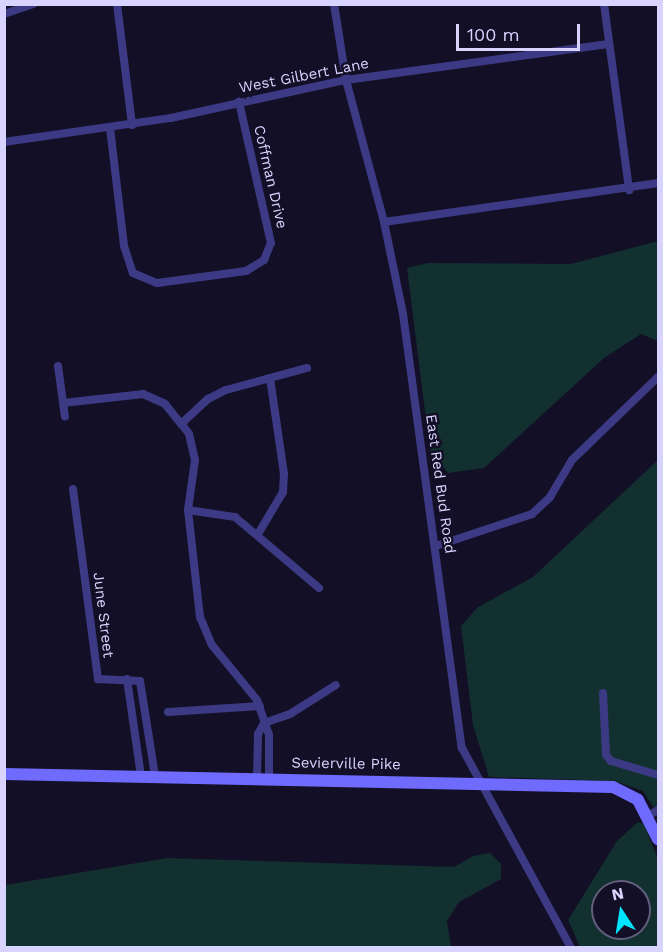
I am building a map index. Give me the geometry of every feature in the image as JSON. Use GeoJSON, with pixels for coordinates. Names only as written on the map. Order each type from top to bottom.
{"type":"FeatureCollection","features":[{"type":"Feature","properties":{"kind":"street"},"geometry":{"type":"LineString","coordinates":[[4,14],[33,4]]}},
{"type":"Feature","properties":{"kind":"street"},"geometry":{"type":"LineString","coordinates":[[117,4],[132,125]]}},
{"type":"Feature","properties":{"kind":"street","name":"East Red Bud Road"},"geometry":{"type":"LineString","coordinates":[[334,4],[346,80],[384,222],[403,314],[436,546],[459,736],[478,783],[571,948]]}},
{"type":"Feature","properties":{"kind":"street"},"geometry":{"type":"LineString","coordinates":[[604,4],[629,190]]}},
{"type":"Feature","properties":{"kind":"street","name":"West Gilbert Lane"},"geometry":{"type":"LineString","coordinates":[[4,142],[132,125],[346,80],[609,44]]}},
{"type":"Feature","properties":{"kind":"street","name":"Coffman Drive"},"geometry":{"type":"LineString","coordinates":[[110,128],[124,246],[133,273],[158,283],[246,271],[264,260],[271,243],[239,102]]}},
{"type":"Feature","properties":{"kind":"street"},"geometry":{"type":"LineString","coordinates":[[384,222],[629,190],[658,183]]}},
{"type":"Feature","properties":{"kind":"street"},"geometry":{"type":"LineString","coordinates":[[58,366],[65,417]]}},
{"type":"Feature","properties":{"kind":"street"},"geometry":{"type":"LineString","coordinates":[[181,424],[208,399],[226,390],[307,368]]}},
{"type":"Feature","properties":{"kind":"street"},"geometry":{"type":"LineString","coordinates":[[436,546],[532,514],[550,497],[572,460],[658,377]]}},
{"type":"Feature","properties":{"kind":"street"},"geometry":{"type":"LineString","coordinates":[[258,534],[283,492],[284,474],[270,378]]}},
{"type":"Feature","properties":{"kind":"street"},"geometry":{"type":"LineString","coordinates":[[63,403],[143,394],[165,404],[189,434],[195,460],[188,510],[206,633],[251,688],[260,706],[264,723],[258,734],[263,778]]}},
{"type":"Feature","properties":{"kind":"street","name":"June Street"},"geometry":{"type":"LineString","coordinates":[[72,489],[98,679],[126,679]]}},
{"type":"Feature","properties":{"kind":"street"},"geometry":{"type":"LineString","coordinates":[[188,510],[235,516],[319,588]]}},
{"type":"Feature","properties":{"kind":"street"},"geometry":{"type":"LineString","coordinates":[[141,776],[126,679],[140,681],[155,776]]}},
{"type":"Feature","properties":{"kind":"street"},"geometry":{"type":"LineString","coordinates":[[264,723],[290,714],[336,685]]}},
{"type":"Feature","properties":{"kind":"street"},"geometry":{"type":"LineString","coordinates":[[603,693],[606,755],[611,761],[658,775]]}},
{"type":"Feature","properties":{"kind":"street"},"geometry":{"type":"LineString","coordinates":[[168,712],[260,706]]}},
{"type":"Feature","properties":{"kind":"street","name":"Sevierville Pike"},"geometry":{"type":"LineString","coordinates":[[4,774],[612,787],[628,792],[654,812],[658,839]]}},
{"type":"Feature","properties":{"kind":"green space"},"geometry":{"type":"Polygon","coordinates":[[[658,241],[658,341],[641,334],[604,358],[484,468],[448,473],[430,451],[407,268],[428,263],[571,264],[658,241]]]}},
{"type":"Feature","properties":{"kind":"green space"},"geometry":{"type":"Polygon","coordinates":[[[658,460],[658,814],[643,791],[615,781],[489,777],[473,725],[461,626],[478,607],[533,577],[658,460]]]}},
{"type":"Feature","properties":{"kind":"green space"},"geometry":{"type":"Polygon","coordinates":[[[638,822],[644,824],[658,859],[658,947],[580,947],[568,920],[591,883],[591,940],[651,940],[651,880],[593,880],[617,841],[638,822]]]}},
{"type":"Feature","properties":{"kind":"green space"},"geometry":{"type":"Polygon","coordinates":[[[490,853],[501,864],[501,879],[459,902],[447,921],[451,947],[5,947],[5,885],[167,858],[454,867],[473,856],[490,853]]]}}]}
